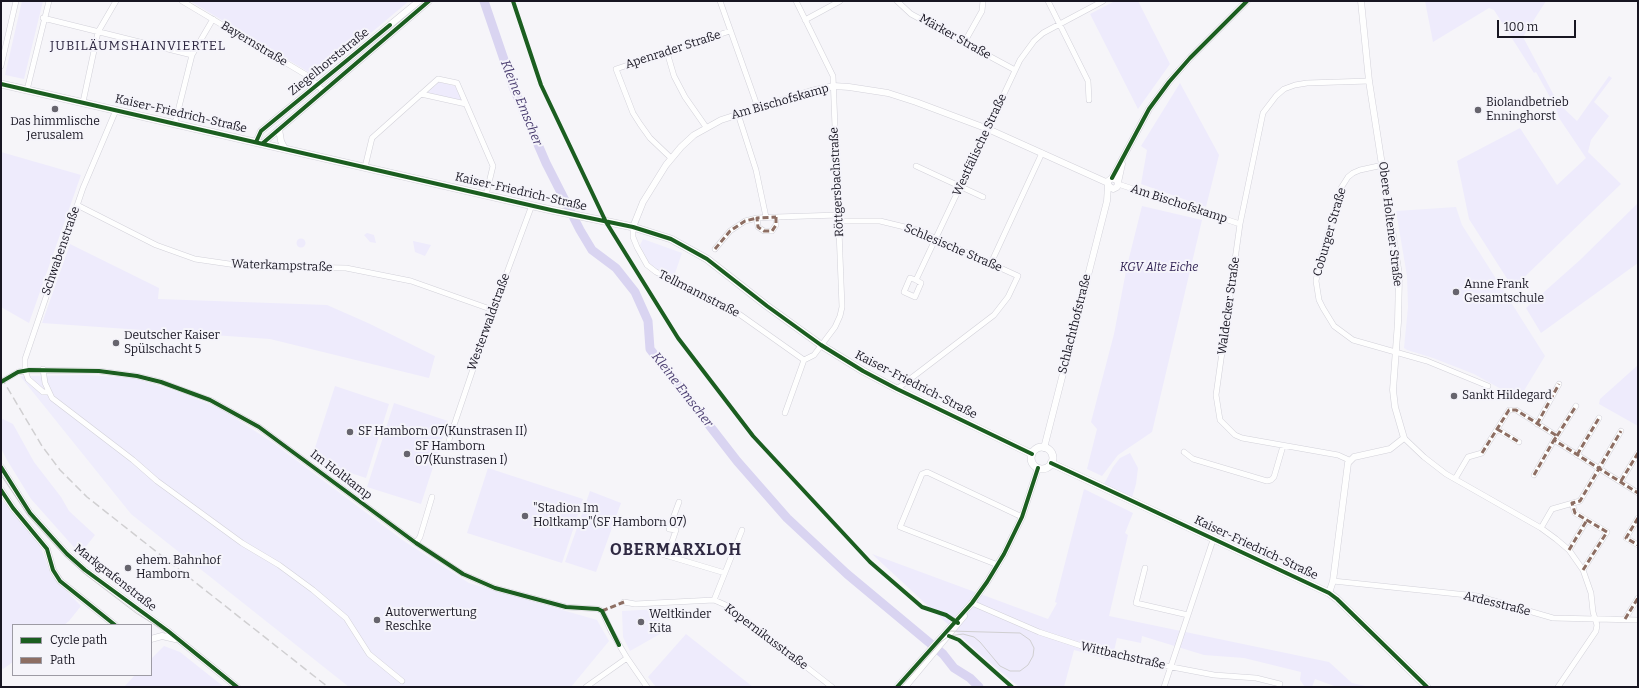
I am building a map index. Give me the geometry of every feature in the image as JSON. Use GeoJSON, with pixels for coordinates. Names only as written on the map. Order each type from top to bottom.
{"type":"FeatureCollection","features":[{"type":"Feature","properties":{"kind":"main road","name":"Kaiser-Friedrich-Straße"},"geometry":{"type":"LineString","coordinates":[[1,84],[260,142],[532,206],[633,227],[671,239],[707,259],[766,306],[821,345],[897,389],[1032,454]]}},
{"type":"Feature","properties":{"kind":"main road"},"geometry":{"type":"LineString","coordinates":[[1044,448],[1050,452],[1052,457],[1051,463],[1044,468],[1038,468],[1033,464],[1032,454],[1037,449],[1044,448]]}},
{"type":"Feature","properties":{"kind":"main road","name":"Kaiser-Friedrich-Straße"},"geometry":{"type":"LineString","coordinates":[[1051,463],[1329,593],[1337,599],[1427,687]]}},
{"type":"Feature","properties":{"kind":"street"},"geometry":{"type":"LineString","coordinates":[[1,66],[16,1]]}},
{"type":"Feature","properties":{"kind":"street"},"geometry":{"type":"LineString","coordinates":[[27,90],[43,18],[49,1]]}},
{"type":"Feature","properties":{"kind":"street"},"geometry":{"type":"LineString","coordinates":[[83,102],[98,32],[116,1]]}},
{"type":"Feature","properties":{"kind":"street","name":"Bayernstraße"},"geometry":{"type":"LineString","coordinates":[[182,1],[308,76],[323,91]]}},
{"type":"Feature","properties":{"kind":"street","name":"Ziegelhorststraße"},"geometry":{"type":"LineString","coordinates":[[260,142],[261,131],[419,1]]}},
{"type":"Feature","properties":{"kind":"street","name":"Ziegelhorststraße"},"geometry":{"type":"LineString","coordinates":[[260,142],[279,129],[429,1]]}},
{"type":"Feature","properties":{"kind":"street"},"geometry":{"type":"LineString","coordinates":[[720,1],[758,108]]}},
{"type":"Feature","properties":{"kind":"street","name":"Röttgersbachstraße"},"geometry":{"type":"LineString","coordinates":[[796,1],[833,76],[834,86],[842,307],[840,316],[834,327],[821,345]]}},
{"type":"Feature","properties":{"kind":"street"},"geometry":{"type":"LineString","coordinates":[[805,20],[840,1]]}},
{"type":"Feature","properties":{"kind":"street","name":"Märker Straße"},"geometry":{"type":"LineString","coordinates":[[897,1],[911,14],[1015,70]]}},
{"type":"Feature","properties":{"kind":"street"},"geometry":{"type":"LineString","coordinates":[[964,43],[982,11],[983,1]]}},
{"type":"Feature","properties":{"kind":"street"},"geometry":{"type":"LineString","coordinates":[[1048,1],[1088,81],[1089,100]]}},
{"type":"Feature","properties":{"kind":"street","name":"Westfälische Straße"},"geometry":{"type":"LineString","coordinates":[[916,280],[1015,70],[1034,41],[1060,23],[1103,1]]}},
{"type":"Feature","properties":{"kind":"street","name":"Schlachthofstraße"},"geometry":{"type":"LineString","coordinates":[[1044,448],[1107,201],[1124,157],[1149,109],[1178,71],[1247,1]]}},
{"type":"Feature","properties":{"kind":"street","name":"Obere Holtener Straße"},"geometry":{"type":"LineString","coordinates":[[1361,1],[1369,81],[1399,275],[1398,322],[1393,390],[1394,407],[1404,438],[1434,466],[1541,528],[1569,550],[1583,570],[1591,593],[1595,619],[1598,625],[1596,631],[1558,687]]}},
{"type":"Feature","properties":{"kind":"street"},"geometry":{"type":"LineString","coordinates":[[43,18],[192,55]]}},
{"type":"Feature","properties":{"kind":"street"},"geometry":{"type":"LineString","coordinates":[[175,123],[192,55],[213,19]]}},
{"type":"Feature","properties":{"kind":"street","name":"Apenrader Straße"},"geometry":{"type":"LineString","coordinates":[[672,158],[648,136],[640,124],[616,69],[730,31]]}},
{"type":"Feature","properties":{"kind":"street"},"geometry":{"type":"LineString","coordinates":[[667,52],[674,76],[685,97],[706,127]]}},
{"type":"Feature","properties":{"kind":"street"},"geometry":{"type":"LineString","coordinates":[[364,167],[372,138],[438,79],[457,83],[493,166],[486,195]]}},
{"type":"Feature","properties":{"kind":"street","name":"Waldecker Straße"},"geometry":{"type":"LineString","coordinates":[[1349,460],[1338,455],[1283,446],[1242,438],[1235,435],[1220,420],[1216,395],[1240,224],[1263,113],[1276,96],[1284,89],[1307,83],[1369,81]]}},
{"type":"Feature","properties":{"kind":"street","name":"Am Bischofskamp"},"geometry":{"type":"LineString","coordinates":[[633,227],[643,202],[672,158],[681,146],[706,127],[738,114],[811,91],[834,86],[888,93],[988,129],[1113,184],[1240,224]]}},
{"type":"Feature","properties":{"kind":"street"},"geometry":{"type":"LineString","coordinates":[[421,94],[466,104]]}},
{"type":"Feature","properties":{"kind":"street","name":"Schwabenstraße"},"geometry":{"type":"LineString","coordinates":[[25,370],[25,359],[77,205],[116,110]]}},
{"type":"Feature","properties":{"kind":"street"},"geometry":{"type":"LineString","coordinates":[[738,114],[756,170],[766,217]]}},
{"type":"Feature","properties":{"kind":"street"},"geometry":{"type":"LineString","coordinates":[[279,129],[281,141],[286,148]]}},
{"type":"Feature","properties":{"kind":"street"},"geometry":{"type":"LineString","coordinates":[[991,263],[1042,153]]}},
{"type":"Feature","properties":{"kind":"street","name":"Coburger Straße"},"geometry":{"type":"LineString","coordinates":[[1383,165],[1360,170],[1348,177],[1344,182],[1323,249],[1316,281],[1319,300],[1334,326],[1353,340],[1454,371],[1488,386]]}},
{"type":"Feature","properties":{"kind":"street"},"geometry":{"type":"LineString","coordinates":[[916,166],[983,197]]}},
{"type":"Feature","properties":{"kind":"street","name":"Waterkampstraße"},"geometry":{"type":"LineString","coordinates":[[77,205],[156,245],[195,259],[243,266],[346,268],[411,280],[493,310]]}},
{"type":"Feature","properties":{"kind":"street","name":"Westerwaldstraße"},"geometry":{"type":"LineString","coordinates":[[449,440],[493,310],[532,206]]}},
{"type":"Feature","properties":{"kind":"street"},"geometry":{"type":"LineString","coordinates":[[715,249],[730,231],[745,221],[766,217],[839,215]]}},
{"type":"Feature","properties":{"kind":"street"},"geometry":{"type":"LineString","coordinates":[[757,218],[758,227],[768,232],[774,228],[776,217]]}},
{"type":"Feature","properties":{"kind":"street","name":"Schlesische Straße"},"geometry":{"type":"LineString","coordinates":[[839,221],[880,221],[917,230],[1018,276],[1008,297],[994,315],[897,389]]}},
{"type":"Feature","properties":{"kind":"street","name":"Tellmannstraße"},"geometry":{"type":"LineString","coordinates":[[633,227],[636,247],[647,265],[656,272],[732,309],[804,360]]}},
{"type":"Feature","properties":{"kind":"street"},"geometry":{"type":"LineString","coordinates":[[785,413],[804,360],[814,355],[821,345]]}},
{"type":"Feature","properties":{"kind":"street"},"geometry":{"type":"LineString","coordinates":[[43,369],[45,383],[52,398],[163,485],[242,543],[279,565],[314,590],[346,618],[369,654],[402,681]]}},
{"type":"Feature","properties":{"kind":"street","name":"Im Holtkamp"},"geometry":{"type":"LineString","coordinates":[[25,370],[43,369],[99,371],[137,376],[161,382],[210,400],[259,427],[416,543],[463,574],[494,588],[566,607],[598,609],[602,611],[611,631],[647,687]]}},
{"type":"Feature","properties":{"kind":"street"},"geometry":{"type":"LineString","coordinates":[[1,382],[25,370],[28,379],[37,388],[43,392],[49,392]]}},
{"type":"Feature","properties":{"kind":"street"},"geometry":{"type":"LineString","coordinates":[[1537,424],[1559,384]]}},
{"type":"Feature","properties":{"kind":"street"},"geometry":{"type":"LineString","coordinates":[[1534,475],[1576,406]]}},
{"type":"Feature","properties":{"kind":"street"},"geometry":{"type":"LineString","coordinates":[[1455,479],[1468,457],[1482,453],[1509,410],[1516,410],[1556,438],[1577,455],[1638,493]]}},
{"type":"Feature","properties":{"kind":"street"},"geometry":{"type":"LineString","coordinates":[[1577,455],[1599,418]]}},
{"type":"Feature","properties":{"kind":"street"},"geometry":{"type":"LineString","coordinates":[[1497,429],[1519,442]]}},
{"type":"Feature","properties":{"kind":"street"},"geometry":{"type":"LineString","coordinates":[[1541,528],[1552,509],[1580,501],[1621,431]]}},
{"type":"Feature","properties":{"kind":"street"},"geometry":{"type":"LineString","coordinates":[[1329,593],[1333,581],[1339,521],[1349,460],[1354,457],[1390,449],[1404,438]]}},
{"type":"Feature","properties":{"kind":"street"},"geometry":{"type":"LineString","coordinates":[[1184,452],[1193,458],[1267,481],[1274,477],[1283,446]]}},
{"type":"Feature","properties":{"kind":"street"},"geometry":{"type":"LineString","coordinates":[[1621,481],[1638,453]]}},
{"type":"Feature","properties":{"kind":"street","name":"Markgrafenstraße"},"geometry":{"type":"LineString","coordinates":[[1,468],[30,513],[67,554],[91,575],[168,631],[237,687]]}},
{"type":"Feature","properties":{"kind":"street"},"geometry":{"type":"LineString","coordinates":[[905,687],[926,658],[972,603],[998,565],[1022,517],[1038,468]]}},
{"type":"Feature","properties":{"kind":"street"},"geometry":{"type":"LineString","coordinates":[[998,565],[900,527],[922,474],[927,472],[1022,517]]}},
{"type":"Feature","properties":{"kind":"street"},"geometry":{"type":"LineString","coordinates":[[1,490],[13,508],[47,549],[53,570],[60,581],[114,624]]}},
{"type":"Feature","properties":{"kind":"street"},"geometry":{"type":"LineString","coordinates":[[416,543],[420,537],[432,497]]}},
{"type":"Feature","properties":{"kind":"street"},"geometry":{"type":"LineString","coordinates":[[667,556],[676,530],[669,529],[679,502]]}},
{"type":"Feature","properties":{"kind":"street"},"geometry":{"type":"LineString","coordinates":[[1572,504],[1575,513],[1607,532],[1583,570]]}},
{"type":"Feature","properties":{"kind":"street"},"geometry":{"type":"LineString","coordinates":[[1638,518],[1626,538],[1638,545]]}},
{"type":"Feature","properties":{"kind":"street"},"geometry":{"type":"LineString","coordinates":[[1569,550],[1587,520]]}},
{"type":"Feature","properties":{"kind":"street"},"geometry":{"type":"LineString","coordinates":[[714,600],[742,530]]}},
{"type":"Feature","properties":{"kind":"street"},"geometry":{"type":"LineString","coordinates":[[1164,687],[1214,540]]}},
{"type":"Feature","properties":{"kind":"street"},"geometry":{"type":"LineString","coordinates":[[628,544],[725,573]]}},
{"type":"Feature","properties":{"kind":"street"},"geometry":{"type":"LineString","coordinates":[[1145,568],[1136,603],[1188,615]]}},
{"type":"Feature","properties":{"kind":"street","name":"Ardesstraße"},"geometry":{"type":"LineString","coordinates":[[1333,581],[1477,596],[1553,618],[1638,620]]}},
{"type":"Feature","properties":{"kind":"street"},"geometry":{"type":"LineString","coordinates":[[1625,619],[1638,598]]}},
{"type":"Feature","properties":{"kind":"street","name":"Kopernikusstraße"},"geometry":{"type":"LineString","coordinates":[[624,602],[635,604],[714,600],[728,606],[832,687]]}},
{"type":"Feature","properties":{"kind":"street","name":"Wittbachstraße"},"geometry":{"type":"LineString","coordinates":[[972,603],[1011,621],[1081,647],[1214,675],[1256,678],[1280,684]]}},
{"type":"Feature","properties":{"kind":"street","name":"Markgrafenstraße"},"geometry":{"type":"LineString","coordinates":[[152,639],[162,636],[170,637],[183,644]]}},
{"type":"Feature","properties":{"kind":"street"},"geometry":{"type":"LineString","coordinates":[[586,687],[627,658]]}},
{"type":"Feature","properties":{"kind":"street"},"geometry":{"type":"LineString","coordinates":[[897,687],[926,658]]}},
{"type":"Feature","properties":{"kind":"shaded area","name":"Anne Frank Gesamtschule"},"geometry":{"type":"Polygon","coordinates":[[[1456,207],[1462,225],[1545,356],[1519,399],[1474,374],[1404,348],[1408,307],[1407,276],[1396,211],[1456,207]]]}},
{"type":"Feature","properties":{"kind":"shaded area"},"geometry":{"type":"Polygon","coordinates":[[[643,239],[682,253],[673,279],[649,264],[640,245],[643,239]]]}},
{"type":"Feature","properties":{"kind":"shaded area"},"geometry":{"type":"Polygon","coordinates":[[[86,375],[133,378],[182,393],[221,409],[272,442],[404,541],[469,583],[597,620],[609,641],[571,687],[349,687],[131,514],[20,376],[86,375]]]}},
{"type":"Feature","properties":{"kind":"shaded area","name":"Weltkinder Kita"},"geometry":{"type":"Polygon","coordinates":[[[658,609],[660,634],[630,651],[623,637],[622,611],[658,609]]]}},
{"type":"Feature","properties":{"kind":"green space"},"geometry":{"type":"Polygon","coordinates":[[[22,1],[43,1],[24,79],[5,75],[22,1]]]}},
{"type":"Feature","properties":{"kind":"green space"},"geometry":{"type":"Polygon","coordinates":[[[190,1],[409,1],[321,75],[315,76],[190,1]]]}},
{"type":"Feature","properties":{"kind":"green space"},"geometry":{"type":"Polygon","coordinates":[[[1115,1],[1138,1],[1170,64],[1138,109],[1090,14],[1115,1]]]}},
{"type":"Feature","properties":{"kind":"green space"},"geometry":{"type":"Polygon","coordinates":[[[1425,1],[1546,1],[1523,37],[1558,103],[1577,121],[1609,76],[1612,78],[1594,102],[1609,116],[1591,140],[1588,152],[1621,184],[1513,288],[1469,219],[1457,161],[1520,128],[1557,185],[1586,158],[1559,118],[1556,108],[1536,72],[1534,73],[1494,10],[1489,8],[1433,42],[1425,1]]]}},
{"type":"Feature","properties":{"kind":"green space"},"geometry":{"type":"Polygon","coordinates":[[[439,82],[455,86],[462,101],[427,93],[439,82]]]}},
{"type":"Feature","properties":{"kind":"green space"},"geometry":{"type":"Polygon","coordinates":[[[1180,83],[1219,155],[1206,207],[1141,184],[1147,150],[1141,146],[1180,83]]]}},
{"type":"Feature","properties":{"kind":"green space"},"geometry":{"type":"Polygon","coordinates":[[[1,152],[81,175],[29,323],[1,307],[1,152]]]}},
{"type":"Feature","properties":{"kind":"green space"},"geometry":{"type":"Polygon","coordinates":[[[1638,203],[1638,263],[1541,333],[1526,308],[1580,260],[1638,203]]]}},
{"type":"Feature","properties":{"kind":"green space","name":"KGV Alte Eiche"},"geometry":{"type":"Polygon","coordinates":[[[1142,206],[1202,220],[1152,432],[1118,455],[1102,476],[1087,469],[1097,429],[1091,422],[1114,334],[1127,266],[1142,206]]]}},
{"type":"Feature","properties":{"kind":"green space"},"geometry":{"type":"Polygon","coordinates":[[[367,233],[374,235],[376,243],[370,242],[364,235],[367,233]]]}},
{"type":"Feature","properties":{"kind":"green space"},"geometry":{"type":"Polygon","coordinates":[[[301,238],[306,243],[301,248],[296,243],[301,238]]]}},
{"type":"Feature","properties":{"kind":"green space"},"geometry":{"type":"Polygon","coordinates":[[[413,241],[431,245],[425,256],[415,252],[413,241]]]}},
{"type":"Feature","properties":{"kind":"green space"},"geometry":{"type":"Polygon","coordinates":[[[70,244],[159,288],[158,299],[327,305],[368,323],[435,356],[429,378],[270,339],[42,323],[70,244]]]}},
{"type":"Feature","properties":{"kind":"green space"},"geometry":{"type":"Polygon","coordinates":[[[1638,365],[1638,426],[1599,404],[1600,399],[1638,365]]]}},
{"type":"Feature","properties":{"kind":"green space","name":"SF Hamborn 07(Kunstrasen II)"},"geometry":{"type":"Polygon","coordinates":[[[335,386],[389,404],[366,478],[311,460],[335,386]]]}},
{"type":"Feature","properties":{"kind":"green space","name":"SF Hamborn 07(Kunstrasen I)"},"geometry":{"type":"Polygon","coordinates":[[[394,403],[448,421],[421,504],[367,487],[394,403]]]}},
{"type":"Feature","properties":{"kind":"green space"},"geometry":{"type":"Polygon","coordinates":[[[3,419],[13,424],[34,462],[61,497],[69,511],[95,535],[80,554],[31,499],[7,460],[1,448],[1,420],[3,419]]]}},
{"type":"Feature","properties":{"kind":"green space"},"geometry":{"type":"Polygon","coordinates":[[[1130,453],[1138,468],[1136,484],[1131,501],[1102,488],[1113,467],[1120,458],[1130,453]]]}},
{"type":"Feature","properties":{"kind":"green space","name":"\"Stadion Im Holtkamp\"(SF Hamborn 07)"},"geometry":{"type":"Polygon","coordinates":[[[488,468],[583,499],[562,563],[467,533],[488,468]]]}},
{"type":"Feature","properties":{"kind":"green space"},"geometry":{"type":"Polygon","coordinates":[[[1084,489],[1133,513],[1125,533],[1128,535],[1109,616],[1329,662],[1352,683],[1370,687],[1337,687],[1315,679],[1312,687],[1305,687],[1300,680],[1301,672],[1244,658],[1204,655],[1142,636],[1141,643],[1117,638],[1112,660],[1074,650],[1064,687],[1019,687],[981,655],[872,554],[1048,619],[1057,603],[1055,602],[1084,489]]]}},
{"type":"Feature","properties":{"kind":"green space"},"geometry":{"type":"Polygon","coordinates":[[[590,491],[621,503],[596,572],[565,562],[590,491]]]}},
{"type":"Feature","properties":{"kind":"green space"},"geometry":{"type":"Polygon","coordinates":[[[1,499],[40,545],[51,575],[81,606],[65,624],[12,624],[12,663],[3,669],[1,667],[1,499]]]}},
{"type":"Feature","properties":{"kind":"green space"},"geometry":{"type":"Polygon","coordinates":[[[686,634],[753,687],[656,687],[648,677],[686,634]]]}},
{"type":"Feature","properties":{"kind":"green space"},"geometry":{"type":"Polygon","coordinates":[[[164,646],[180,652],[224,687],[124,687],[134,676],[152,676],[152,658],[164,646]]]}},
{"type":"Feature","properties":{"kind":"waterway","name":"Kleine Emscher"},"geometry":{"type":"LineString","coordinates":[[484,1],[514,89],[546,163],[580,230],[592,250],[616,268],[635,292],[648,321],[650,349],[737,461],[787,518],[847,574],[943,654],[954,668],[970,678],[979,687]]}},
{"type":"Feature","properties":{"kind":"tram line"},"geometry":{"type":"LineString","coordinates":[[1,475],[28,515],[66,557],[85,574],[136,613],[184,643],[240,687]]}},
{"type":"Feature","properties":{"kind":"tram line"},"geometry":{"type":"LineString","coordinates":[[898,687],[941,638],[950,631],[1020,633],[1030,640],[1034,648],[1033,656],[1028,665],[1020,671],[1010,671],[1000,666],[974,637],[963,634],[949,636],[941,642],[901,687]]}},
{"type":"Feature","properties":{"kind":"railway"},"geometry":{"type":"LineString","coordinates":[[1,377],[42,446],[60,470],[87,497],[328,687]]}},
{"type":"Feature","properties":{"kind":"marked path"},"geometry":{"type":"LineString","coordinates":[[776,217],[776,225],[772,231],[764,231],[758,227],[757,218],[776,217]]}},
{"type":"Feature","properties":{"kind":"marked path"},"geometry":{"type":"LineString","coordinates":[[715,249],[730,231],[745,221],[757,218]]}},
{"type":"Feature","properties":{"kind":"marked path"},"geometry":{"type":"LineString","coordinates":[[1537,424],[1559,384]]}},
{"type":"Feature","properties":{"kind":"marked path"},"geometry":{"type":"LineString","coordinates":[[1557,436],[1576,406]]}},
{"type":"Feature","properties":{"kind":"marked path"},"geometry":{"type":"LineString","coordinates":[[1482,453],[1509,410],[1516,410],[1557,436],[1554,440],[1638,493]]}},
{"type":"Feature","properties":{"kind":"marked path"},"geometry":{"type":"LineString","coordinates":[[1577,455],[1599,418]]}},
{"type":"Feature","properties":{"kind":"marked path"},"geometry":{"type":"LineString","coordinates":[[1497,429],[1519,442]]}},
{"type":"Feature","properties":{"kind":"marked path"},"geometry":{"type":"LineString","coordinates":[[1583,570],[1607,532],[1575,513],[1572,503],[1580,501],[1621,431]]}},
{"type":"Feature","properties":{"kind":"marked path"},"geometry":{"type":"LineString","coordinates":[[1534,475],[1554,440]]}},
{"type":"Feature","properties":{"kind":"marked path"},"geometry":{"type":"LineString","coordinates":[[1621,481],[1638,453]]}},
{"type":"Feature","properties":{"kind":"marked path"},"geometry":{"type":"LineString","coordinates":[[1638,518],[1626,538],[1638,545]]}},
{"type":"Feature","properties":{"kind":"marked path"},"geometry":{"type":"LineString","coordinates":[[1569,550],[1587,520]]}},
{"type":"Feature","properties":{"kind":"marked path"},"geometry":{"type":"LineString","coordinates":[[1625,619],[1638,598]]}},
{"type":"Feature","properties":{"kind":"marked path"},"geometry":{"type":"LineString","coordinates":[[602,611],[624,602]]}},
{"type":"Feature","properties":{"kind":"cycle path"},"geometry":{"type":"LineString","coordinates":[[263,143],[429,1]]}},
{"type":"Feature","properties":{"kind":"cycle path"},"geometry":{"type":"LineString","coordinates":[[513,1],[541,85],[606,222],[678,338],[753,436],[870,562],[922,607],[946,615],[958,623]]}},
{"type":"Feature","properties":{"kind":"cycle path"},"geometry":{"type":"LineString","coordinates":[[1112,178],[1149,109],[1169,82],[1190,58],[1247,1]]}},
{"type":"Feature","properties":{"kind":"cycle path"},"geometry":{"type":"LineString","coordinates":[[256,142],[261,131],[390,25]]}},
{"type":"Feature","properties":{"kind":"cycle path"},"geometry":{"type":"LineString","coordinates":[[1,84],[551,210],[633,227],[671,239],[707,259],[767,306],[821,345],[863,371],[1032,454]]}},
{"type":"Feature","properties":{"kind":"cycle path"},"geometry":{"type":"LineString","coordinates":[[1,382],[18,372],[29,370],[99,371],[137,376],[161,382],[210,400],[259,427],[416,543],[463,574],[495,588],[566,607],[598,609],[602,611],[619,645]]}},
{"type":"Feature","properties":{"kind":"cycle path"},"geometry":{"type":"LineString","coordinates":[[1051,463],[1329,593],[1337,599],[1427,687]]}},
{"type":"Feature","properties":{"kind":"cycle path"},"geometry":{"type":"LineString","coordinates":[[1,467],[30,513],[67,554],[85,570],[168,631],[237,687]]}},
{"type":"Feature","properties":{"kind":"cycle path"},"geometry":{"type":"LineString","coordinates":[[897,687],[972,603],[987,582],[1004,554],[1022,517],[1038,468]]}},
{"type":"Feature","properties":{"kind":"cycle path"},"geometry":{"type":"LineString","coordinates":[[1,490],[13,508],[47,549],[53,570],[60,581],[114,624]]}},
{"type":"Feature","properties":{"kind":"cycle path"},"geometry":{"type":"LineString","coordinates":[[949,636],[959,640],[1012,687]]}},
{"type":"Feature","properties":{"kind":"place","name":"Das himmlische Jerusalem"},"geometry":{"type":"Point","coordinates":[55,109]}},
{"type":"Feature","properties":{"kind":"place","name":"Biolandbetrieb Enninghorst"},"geometry":{"type":"Point","coordinates":[1478,110]}},
{"type":"Feature","properties":{"kind":"place","name":"Anne Frank Gesamtschule"},"geometry":{"type":"Point","coordinates":[1456,292]}},
{"type":"Feature","properties":{"kind":"place","name":"Deutscher Kaiser Spülschacht 5"},"geometry":{"type":"Point","coordinates":[116,343]}},
{"type":"Feature","properties":{"kind":"place","name":"Sankt Hildegard"},"geometry":{"type":"Point","coordinates":[1454,396]}},
{"type":"Feature","properties":{"kind":"place","name":"SF Hamborn 07(Kunstrasen II)"},"geometry":{"type":"Point","coordinates":[350,432]}},
{"type":"Feature","properties":{"kind":"place","name":"SF Hamborn 07(Kunstrasen I)"},"geometry":{"type":"Point","coordinates":[407,454]}},
{"type":"Feature","properties":{"kind":"place","name":"\"Stadion Im Holtkamp\"(SF Hamborn 07)"},"geometry":{"type":"Point","coordinates":[525,516]}},
{"type":"Feature","properties":{"kind":"place","name":"ehem. Bahnhof Hamborn"},"geometry":{"type":"Point","coordinates":[128,568]}},
{"type":"Feature","properties":{"kind":"place","name":"Autoverwertung Reschke"},"geometry":{"type":"Point","coordinates":[377,620]}},
{"type":"Feature","properties":{"kind":"place","name":"Weltkinder Kita"},"geometry":{"type":"Point","coordinates":[641,622]}},
{"type":"Feature","properties":{"kind":"district","name":"JUBILÄUMSHAINVIERTEL"},"geometry":{"type":"Point","coordinates":[138,46]}},
{"type":"Feature","properties":{"kind":"district","name":"OBERMARXLOH"},"geometry":{"type":"Point","coordinates":[676,551]}}]}
